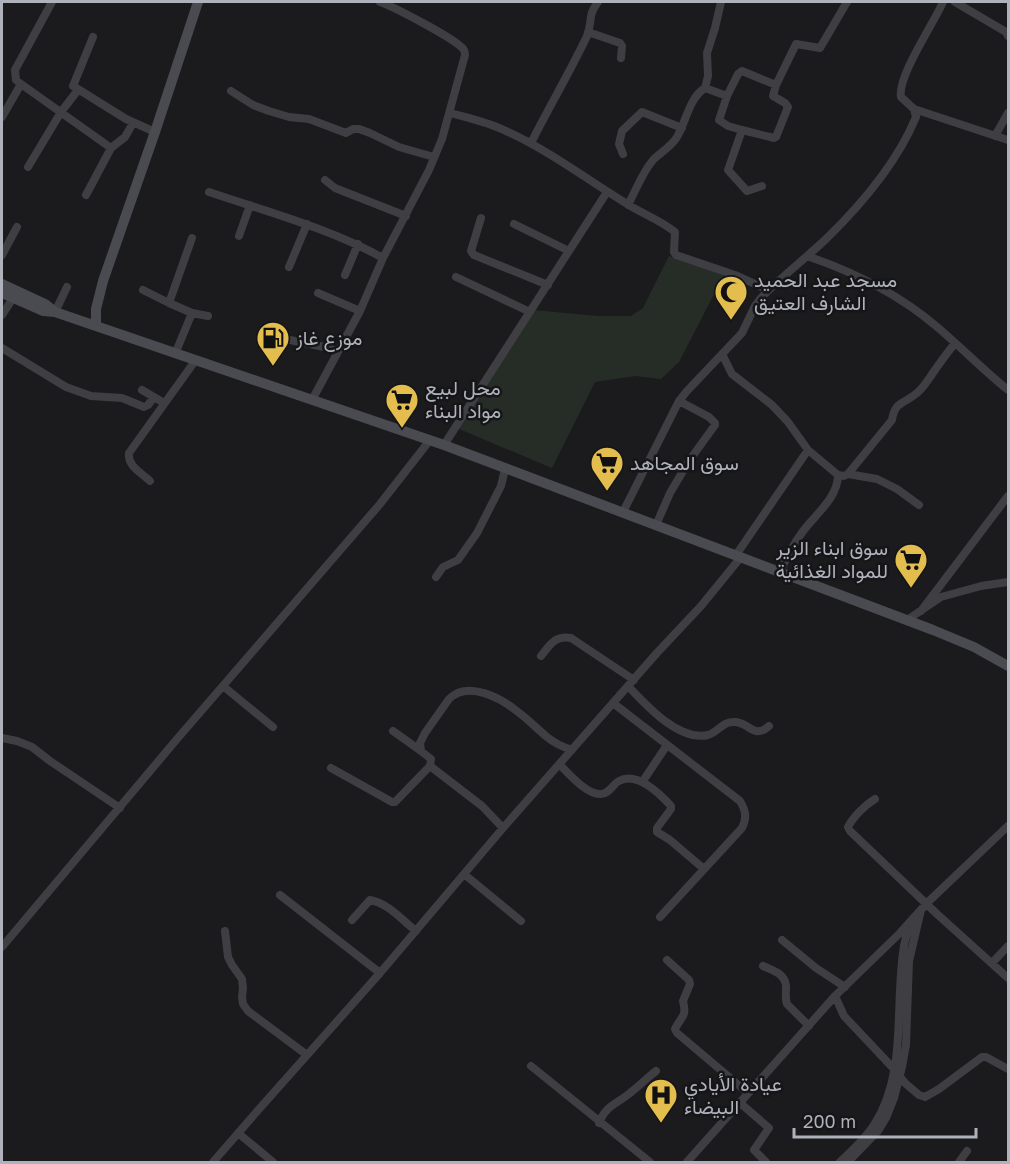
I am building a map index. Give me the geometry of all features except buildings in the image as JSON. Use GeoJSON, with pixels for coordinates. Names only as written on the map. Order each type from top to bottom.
{"type":"FeatureCollection","features":[{"type":"Feature","properties":{"kind":"main road"},"geometry":{"type":"LineString","coordinates":[[96,326],[97,304],[103,281],[198,2]]}},
{"type":"Feature","properties":{"kind":"main road"},"geometry":{"type":"LineString","coordinates":[[2,284],[45,304],[55,312]]}},
{"type":"Feature","properties":{"kind":"main road"},"geometry":{"type":"LineString","coordinates":[[2,293],[42,311],[55,312],[505,468],[908,620],[974,647],[1008,666]]}},
{"type":"Feature","properties":{"kind":"main road"},"geometry":{"type":"LineString","coordinates":[[78,320],[97,304]]}},
{"type":"Feature","properties":{"kind":"street"},"geometry":{"type":"LineString","coordinates":[[52,2],[15,70],[16,80],[111,148]]}},
{"type":"Feature","properties":{"kind":"street"},"geometry":{"type":"LineString","coordinates":[[312,400],[360,311],[442,139],[465,55],[465,51],[452,40],[380,2]]}},
{"type":"Feature","properties":{"kind":"street"},"geometry":{"type":"LineString","coordinates":[[531,143],[567,77],[588,32],[591,13],[598,2]]}},
{"type":"Feature","properties":{"kind":"street"},"geometry":{"type":"LineString","coordinates":[[628,205],[646,169],[674,142],[694,99],[705,88],[708,76],[708,50],[721,2]]}},
{"type":"Feature","properties":{"kind":"street"},"geometry":{"type":"LineString","coordinates":[[776,85],[740,72],[727,96],[719,120],[728,126],[774,138],[788,107],[773,96],[796,44],[820,48],[847,2]]}},
{"type":"Feature","properties":{"kind":"street"},"geometry":{"type":"LineString","coordinates":[[943,2],[914,56],[900,91],[903,100],[914,109],[1008,140]]}},
{"type":"Feature","properties":{"kind":"street"},"geometry":{"type":"LineString","coordinates":[[956,2],[1006,32],[1008,36]]}},
{"type":"Feature","properties":{"kind":"street"},"geometry":{"type":"LineString","coordinates":[[588,32],[620,43],[621,58]]}},
{"type":"Feature","properties":{"kind":"street"},"geometry":{"type":"LineString","coordinates":[[93,37],[73,86],[134,123],[155,132]]}},
{"type":"Feature","properties":{"kind":"street"},"geometry":{"type":"LineString","coordinates":[[2,117],[21,84]]}},
{"type":"Feature","properties":{"kind":"street"},"geometry":{"type":"LineString","coordinates":[[705,88],[727,96]]}},
{"type":"Feature","properties":{"kind":"street"},"geometry":{"type":"LineString","coordinates":[[28,167],[61,112],[78,90]]}},
{"type":"Feature","properties":{"kind":"street"},"geometry":{"type":"LineString","coordinates":[[231,91],[253,105],[280,114],[309,119],[346,133],[359,129],[399,147],[434,157]]}},
{"type":"Feature","properties":{"kind":"street"},"geometry":{"type":"LineString","coordinates":[[623,512],[679,401],[742,333],[755,306],[768,290],[844,220],[878,181],[915,119],[914,109]]}},
{"type":"Feature","properties":{"kind":"street"},"geometry":{"type":"LineString","coordinates":[[623,154],[619,144],[622,131],[642,112],[682,128]]}},
{"type":"Feature","properties":{"kind":"street"},"geometry":{"type":"LineString","coordinates":[[450,113],[478,120],[531,143],[628,205],[656,219],[674,231],[676,255],[735,275],[768,290]]}},
{"type":"Feature","properties":{"kind":"street"},"geometry":{"type":"LineString","coordinates":[[995,136],[1008,113]]}},
{"type":"Feature","properties":{"kind":"street"},"geometry":{"type":"LineString","coordinates":[[86,195],[111,148],[125,137],[134,123]]}},
{"type":"Feature","properties":{"kind":"street"},"geometry":{"type":"LineString","coordinates":[[742,130],[728,170],[747,191],[762,186]]}},
{"type":"Feature","properties":{"kind":"street"},"geometry":{"type":"LineString","coordinates":[[325,180],[335,188],[406,216]]}},
{"type":"Feature","properties":{"kind":"street"},"geometry":{"type":"LineString","coordinates":[[209,192],[307,224],[358,244],[384,258]]}},
{"type":"Feature","properties":{"kind":"street"},"geometry":{"type":"LineString","coordinates":[[444,446],[607,192]]}},
{"type":"Feature","properties":{"kind":"street"},"geometry":{"type":"LineString","coordinates":[[239,236],[250,206]]}},
{"type":"Feature","properties":{"kind":"street"},"geometry":{"type":"LineString","coordinates":[[481,218],[471,250],[474,255],[548,285]]}},
{"type":"Feature","properties":{"kind":"street"},"geometry":{"type":"LineString","coordinates":[[289,267],[307,224]]}},
{"type":"Feature","properties":{"kind":"street"},"geometry":{"type":"LineString","coordinates":[[514,224],[569,251]]}},
{"type":"Feature","properties":{"kind":"street"},"geometry":{"type":"LineString","coordinates":[[2,255],[17,227]]}},
{"type":"Feature","properties":{"kind":"street"},"geometry":{"type":"LineString","coordinates":[[169,303],[192,238]]}},
{"type":"Feature","properties":{"kind":"street"},"geometry":{"type":"LineString","coordinates":[[345,274],[358,244]]}},
{"type":"Feature","properties":{"kind":"street"},"geometry":{"type":"LineString","coordinates":[[807,256],[861,277],[887,291],[917,311],[1008,390]]}},
{"type":"Feature","properties":{"kind":"street"},"geometry":{"type":"LineString","coordinates":[[456,277],[530,312]]}},
{"type":"Feature","properties":{"kind":"street"},"geometry":{"type":"LineString","coordinates":[[55,312],[67,287]]}},
{"type":"Feature","properties":{"kind":"street"},"geometry":{"type":"LineString","coordinates":[[143,290],[192,313],[208,316]]}},
{"type":"Feature","properties":{"kind":"street"},"geometry":{"type":"LineString","coordinates":[[318,293],[360,311]]}},
{"type":"Feature","properties":{"kind":"street"},"geometry":{"type":"LineString","coordinates":[[2,315],[14,298]]}},
{"type":"Feature","properties":{"kind":"street"},"geometry":{"type":"LineString","coordinates":[[175,354],[192,313]]}},
{"type":"Feature","properties":{"kind":"street"},"geometry":{"type":"LineString","coordinates":[[290,340],[338,352]]}},
{"type":"Feature","properties":{"kind":"street"},"geometry":{"type":"LineString","coordinates":[[848,474],[892,420],[897,406],[927,383],[955,343]]}},
{"type":"Feature","properties":{"kind":"street"},"geometry":{"type":"LineString","coordinates":[[2,348],[66,387],[91,396],[118,397],[144,407],[154,397]]}},
{"type":"Feature","properties":{"kind":"street"},"geometry":{"type":"LineString","coordinates":[[722,354],[732,374],[772,405],[788,422],[808,450],[838,475],[848,474],[876,479],[897,489],[920,505]]}},
{"type":"Feature","properties":{"kind":"street"},"geometry":{"type":"LineString","coordinates":[[150,480],[132,465],[128,455],[195,361]]}},
{"type":"Feature","properties":{"kind":"street"},"geometry":{"type":"LineString","coordinates":[[142,390],[164,403]]}},
{"type":"Feature","properties":{"kind":"street"},"geometry":{"type":"LineString","coordinates":[[656,525],[688,461],[715,425],[709,417],[679,401]]}},
{"type":"Feature","properties":{"kind":"street"},"geometry":{"type":"LineString","coordinates":[[2,947],[380,504],[430,441]]}},
{"type":"Feature","properties":{"kind":"street"},"geometry":{"type":"LineString","coordinates":[[213,1162],[417,931],[503,828],[701,606],[738,556],[808,450]]}},
{"type":"Feature","properties":{"kind":"street"},"geometry":{"type":"LineString","coordinates":[[436,577],[443,567],[458,560],[477,533],[501,486],[505,468]]}},
{"type":"Feature","properties":{"kind":"street"},"geometry":{"type":"LineString","coordinates":[[780,572],[801,534],[833,494],[838,475]]}},
{"type":"Feature","properties":{"kind":"street"},"geometry":{"type":"LineString","coordinates":[[921,611],[1008,496]]}},
{"type":"Feature","properties":{"kind":"street"},"geometry":{"type":"LineString","coordinates":[[908,620],[941,597],[981,586],[1008,582]]}},
{"type":"Feature","properties":{"kind":"street"},"geometry":{"type":"LineString","coordinates":[[541,656],[555,640],[561,637],[571,638],[631,683],[642,701],[666,721],[690,735],[709,735],[723,724],[734,722],[760,732],[769,726]]}},
{"type":"Feature","properties":{"kind":"street"},"geometry":{"type":"LineString","coordinates":[[223,686],[273,727]]}},
{"type":"Feature","properties":{"kind":"street"},"geometry":{"type":"LineString","coordinates":[[422,751],[420,743],[425,733],[449,699],[460,692],[481,692],[489,695],[519,712],[552,741],[572,750]]}},
{"type":"Feature","properties":{"kind":"street"},"geometry":{"type":"LineString","coordinates":[[613,703],[740,801],[744,808],[746,820],[742,828],[660,917]]}},
{"type":"Feature","properties":{"kind":"street"},"geometry":{"type":"LineString","coordinates":[[331,768],[392,802],[396,802],[430,766],[431,759],[393,731]]}},
{"type":"Feature","properties":{"kind":"street"},"geometry":{"type":"LineString","coordinates":[[2,738],[32,747],[120,808]]}},
{"type":"Feature","properties":{"kind":"street"},"geometry":{"type":"LineString","coordinates":[[643,781],[667,745]]}},
{"type":"Feature","properties":{"kind":"street"},"geometry":{"type":"LineString","coordinates":[[560,765],[579,784],[596,794],[602,795],[618,781],[629,779],[643,781],[671,806],[671,810],[657,828],[657,832],[704,869]]}},
{"type":"Feature","properties":{"kind":"street"},"geometry":{"type":"LineString","coordinates":[[430,766],[474,800],[503,828]]}},
{"type":"Feature","properties":{"kind":"street"},"geometry":{"type":"LineString","coordinates":[[875,799],[850,822],[848,827],[850,831],[924,906],[1008,978]]}},
{"type":"Feature","properties":{"kind":"street"},"geometry":{"type":"LineString","coordinates":[[687,1162],[835,996],[900,933],[924,906],[1008,826]]}},
{"type":"Feature","properties":{"kind":"street"},"geometry":{"type":"LineString","coordinates":[[464,874],[521,921]]}},
{"type":"Feature","properties":{"kind":"street"},"geometry":{"type":"LineString","coordinates":[[280,895],[380,973]]}},
{"type":"Feature","properties":{"kind":"street"},"geometry":{"type":"LineString","coordinates":[[352,920],[370,900],[382,904],[417,931]]}},
{"type":"Feature","properties":{"kind":"street"},"geometry":{"type":"LineString","coordinates":[[848,1162],[868,1142],[886,1118],[894,1098],[906,1046],[909,961],[924,906]]}},
{"type":"Feature","properties":{"kind":"street"},"geometry":{"type":"LineString","coordinates":[[840,1162],[874,1126],[885,1104],[898,1049],[899,992],[904,945],[914,916]]}},
{"type":"Feature","properties":{"kind":"street"},"geometry":{"type":"LineString","coordinates":[[225,931],[228,957],[242,979],[243,1004],[248,1011],[307,1055]]}},
{"type":"Feature","properties":{"kind":"street"},"geometry":{"type":"LineString","coordinates":[[782,940],[816,968],[845,987]]}},
{"type":"Feature","properties":{"kind":"street"},"geometry":{"type":"LineString","coordinates":[[992,963],[1008,946]]}},
{"type":"Feature","properties":{"kind":"street"},"geometry":{"type":"LineString","coordinates":[[667,960],[689,980],[690,984],[683,1001],[685,1013],[675,1029],[677,1033],[748,1093]]}},
{"type":"Feature","properties":{"kind":"street"},"geometry":{"type":"LineString","coordinates":[[763,966],[780,974],[786,981],[785,1000],[787,1004],[809,1026]]}},
{"type":"Feature","properties":{"kind":"street"},"geometry":{"type":"LineString","coordinates":[[835,996],[844,1016],[915,1092],[926,1097],[982,1057],[1008,1068]]}},
{"type":"Feature","properties":{"kind":"street"},"geometry":{"type":"LineString","coordinates":[[531,1066],[650,1162]]}},
{"type":"Feature","properties":{"kind":"street"},"geometry":{"type":"LineString","coordinates":[[599,1123],[610,1107],[629,1095],[656,1071]]}},
{"type":"Feature","properties":{"kind":"street"},"geometry":{"type":"LineString","coordinates":[[740,1102],[769,1128],[754,1150],[766,1162]]}},
{"type":"Feature","properties":{"kind":"street"},"geometry":{"type":"LineString","coordinates":[[238,1133],[273,1162]]}},
{"type":"Feature","properties":{"kind":"street"},"geometry":{"type":"LineString","coordinates":[[959,1162],[967,1151]]}},
{"type":"Feature","properties":{"kind":"shaded area"},"geometry":{"type":"Polygon","coordinates":[[[669,256],[724,275],[679,362],[661,379],[635,376],[595,382],[552,468],[459,429],[534,310],[597,316],[631,316],[643,308],[669,256]]]}},
{"type":"Feature","properties":{"kind":"place","name":"مسجد عبد الحميد الشارف العتيق"},"geometry":{"type":"Point","coordinates":[731,321]}},
{"type":"Feature","properties":{"kind":"place","name":"موزع غاز"},"geometry":{"type":"Point","coordinates":[273,367]}},
{"type":"Feature","properties":{"kind":"place","name":"محل لبيع مواد البناء"},"geometry":{"type":"Point","coordinates":[402,429]}},
{"type":"Feature","properties":{"kind":"place","name":"سوق المجاهد"},"geometry":{"type":"Point","coordinates":[607,492]}},
{"type":"Feature","properties":{"kind":"place","name":"سوق ابناء الزير للمواد الغذائية"},"geometry":{"type":"Point","coordinates":[911,589]}},
{"type":"Feature","properties":{"kind":"place","name":"عيادة الأيادي البيضاء"},"geometry":{"type":"Point","coordinates":[661,1124]}}]}
